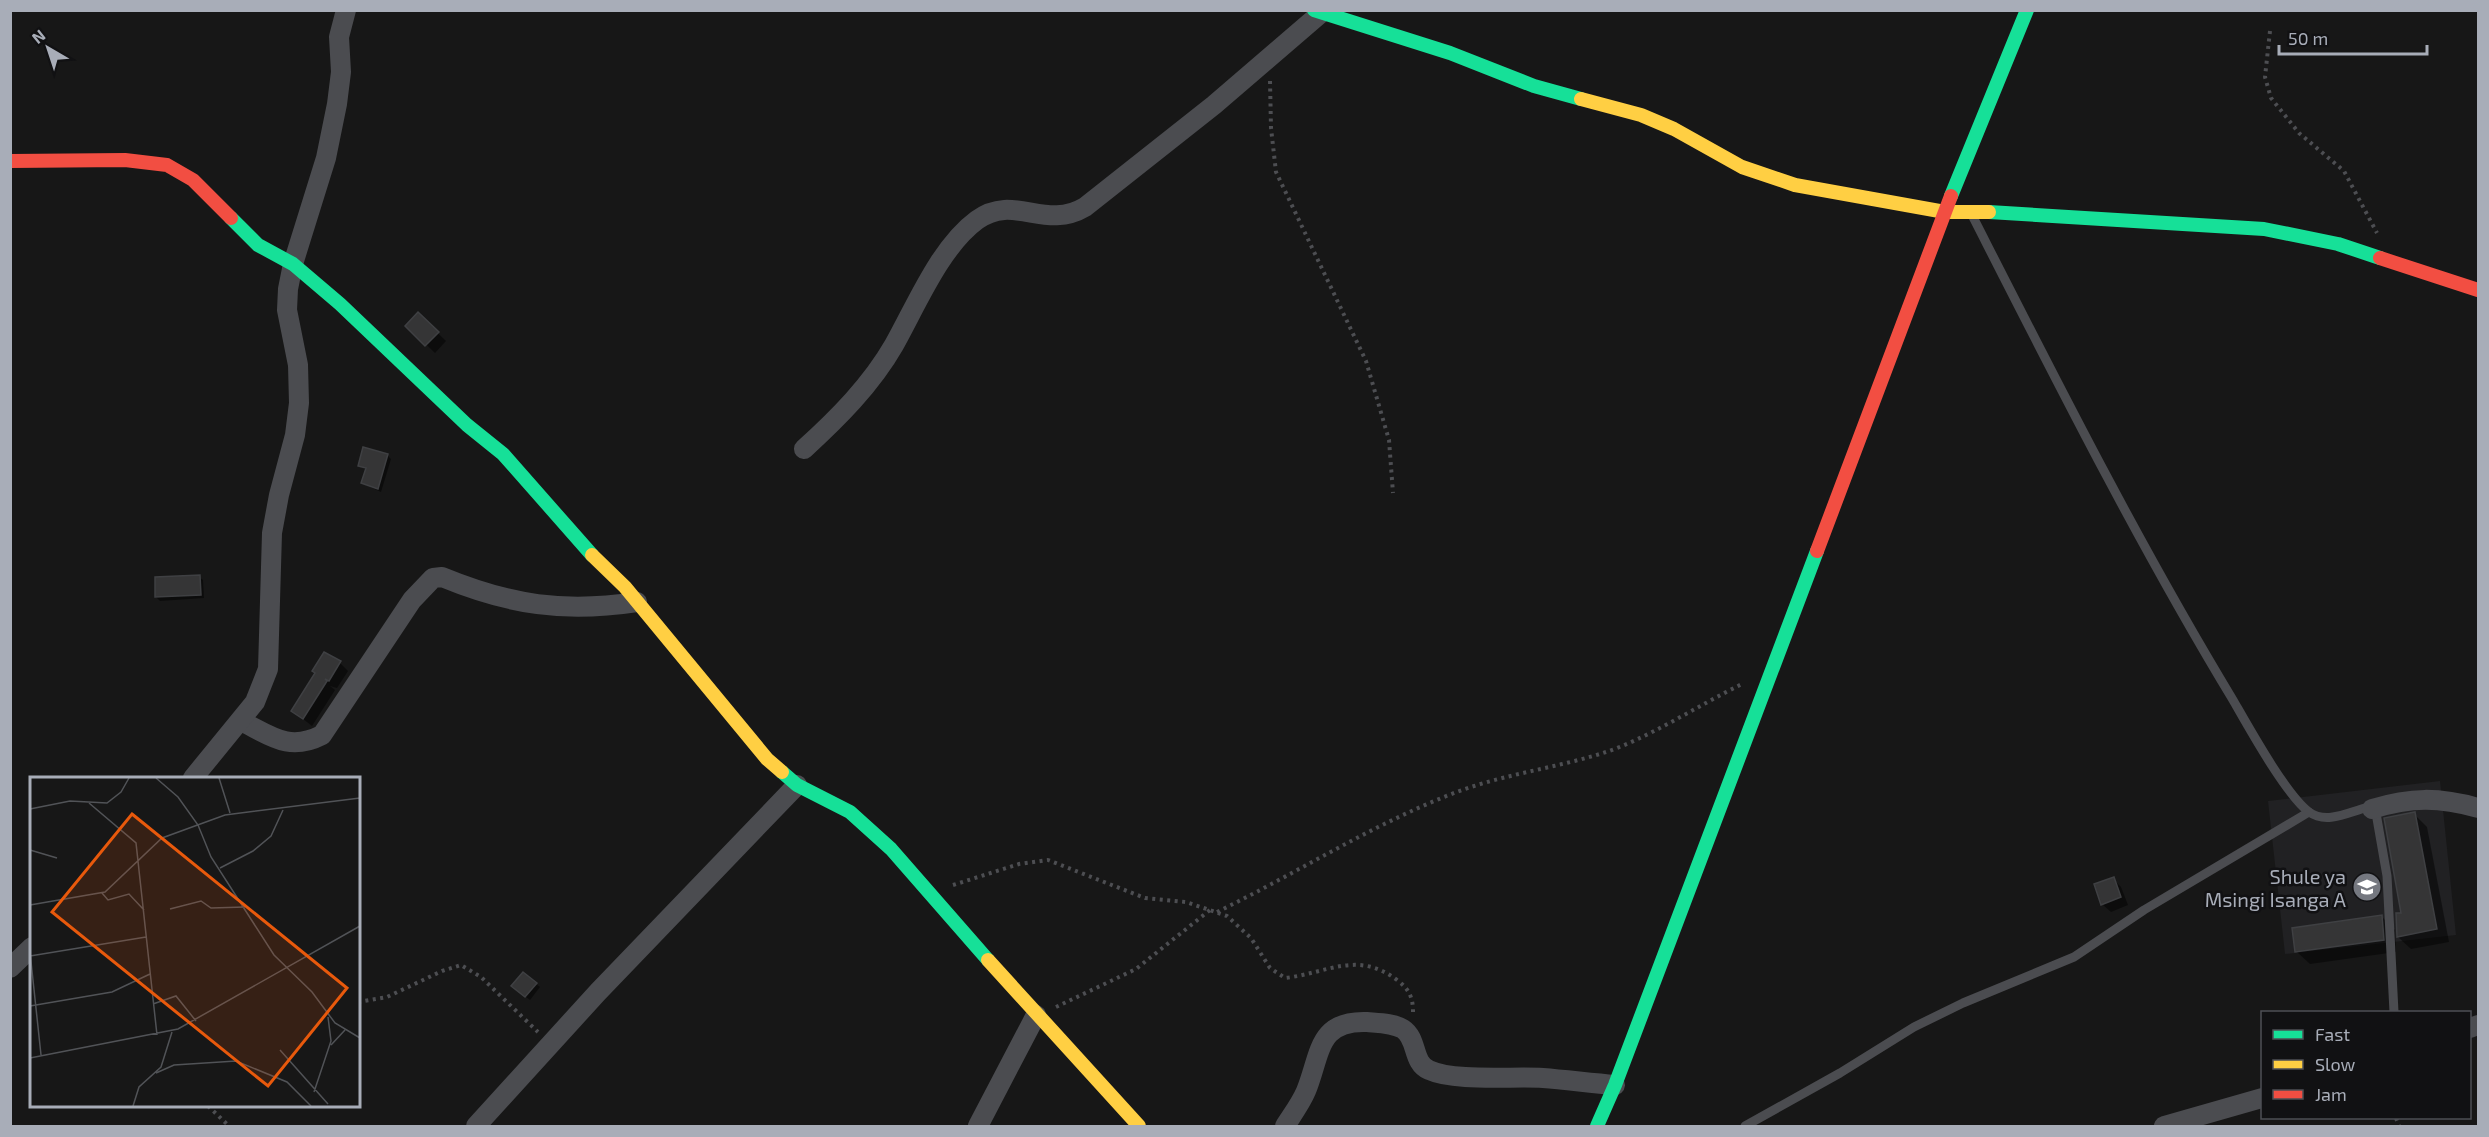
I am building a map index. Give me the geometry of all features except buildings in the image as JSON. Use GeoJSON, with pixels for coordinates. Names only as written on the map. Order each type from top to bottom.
{"type":"FeatureCollection","features":[{"type":"Feature","properties":{"kind":"street"},"geometry":{"type":"LineString","coordinates":[[194,777],[255,702],[268,669],[272,533],[279,495],[295,435],[298,403],[298,364],[287,310],[292,264],[326,158],[337,104],[341,72],[339,37],[346,10]]}},
{"type":"Feature","properties":{"kind":"street"},"geometry":{"type":"LineString","coordinates":[[1597,1126],[1615,1086],[1774,669],[1945,212],[2027,10]]}},
{"type":"Feature","properties":{"kind":"street"},"geometry":{"type":"LineString","coordinates":[[804,449],[848,408],[871,379],[894,346],[945,255],[976,220],[992,211],[1008,208],[1052,217],[1070,216],[1078,212],[1274,54],[1318,12],[1450,53],[1534,86],[1641,115],[1674,129],[1742,167],[1794,185],[1945,212],[2026,213],[2264,229],[2338,244],[2478,290]]}},
{"type":"Feature","properties":{"kind":"street"},"geometry":{"type":"LineString","coordinates":[[10,161],[115,159],[167,165],[194,180],[258,245],[292,264],[381,342],[467,425],[503,454],[591,554],[637,602],[767,759],[797,785],[850,812],[891,849],[1036,1015],[1139,1126]]}},
{"type":"Feature","properties":{"kind":"street"},"geometry":{"type":"LineString","coordinates":[[241,721],[285,742],[297,745],[322,735],[412,600],[433,578],[442,577],[532,604],[558,608],[580,609],[637,602]]}},
{"type":"Feature","properties":{"kind":"street"},"geometry":{"type":"LineString","coordinates":[[476,1126],[550,1044],[797,785]]}},
{"type":"Feature","properties":{"kind":"street"},"geometry":{"type":"LineString","coordinates":[[2372,809],[2401,800],[2419,798],[2478,808]]}},
{"type":"Feature","properties":{"kind":"street"},"geometry":{"type":"LineString","coordinates":[[10,968],[30,949]]}},
{"type":"Feature","properties":{"kind":"street"},"geometry":{"type":"LineString","coordinates":[[978,1126],[1036,1015]]}},
{"type":"Feature","properties":{"kind":"street"},"geometry":{"type":"LineString","coordinates":[[1285,1126],[1305,1095],[1320,1044],[1338,1025],[1356,1022],[1385,1023],[1402,1029],[1414,1044],[1423,1066],[1442,1073],[1542,1078],[1615,1086]]}},
{"type":"Feature","properties":{"kind":"street"},"geometry":{"type":"LineString","coordinates":[[2164,1126],[2261,1098]]}},
{"type":"Feature","properties":{"kind":"lane"},"geometry":{"type":"LineString","coordinates":[[1971,212],[2110,485],[2203,651],[2273,764],[2309,812],[2319,817],[2330,818],[2365,808],[2372,809],[2379,821],[2387,876],[2394,1011]]}},
{"type":"Feature","properties":{"kind":"lane"},"geometry":{"type":"LineString","coordinates":[[1745,1126],[1840,1073],[1914,1027],[1962,1003],[2074,957],[2182,886],[2309,812]]}},
{"type":"Feature","properties":{"kind":"path"},"geometry":{"type":"LineString","coordinates":[[2270,31],[2265,77],[2271,98],[2299,133],[2344,171],[2359,194],[2390,261]]}},
{"type":"Feature","properties":{"kind":"path"},"geometry":{"type":"LineString","coordinates":[[1274,54],[1270,97],[1276,172],[1366,360],[1389,440],[1393,494]]}},
{"type":"Feature","properties":{"kind":"path"},"geometry":{"type":"LineString","coordinates":[[1217,912],[1287,878],[1340,845],[1395,818],[1451,794],[1605,753],[1774,669]]}},
{"type":"Feature","properties":{"kind":"path"},"geometry":{"type":"LineString","coordinates":[[930,894],[981,874],[1038,860],[1048,860],[1145,898],[1186,902],[1217,912],[1237,923],[1270,968],[1285,978],[1358,963],[1391,976],[1404,985],[1413,1000],[1414,1044]]}},
{"type":"Feature","properties":{"kind":"path"},"geometry":{"type":"LineString","coordinates":[[1036,1015],[1091,992],[1136,969],[1210,910]]}},
{"type":"Feature","properties":{"kind":"path"},"geometry":{"type":"LineString","coordinates":[[360,1002],[387,997],[442,970],[461,965],[481,977],[550,1044]]}},
{"type":"Feature","properties":{"kind":"path"},"geometry":{"type":"LineString","coordinates":[[209,1107],[229,1126]]}},
{"type":"Feature","properties":{"kind":"shaded area"},"geometry":{"type":"Polygon","coordinates":[[[2440,781],[2456,935],[2285,954],[2268,801],[2440,781]]]}},
{"type":"Feature","properties":{"kind":"traffic: fast"},"geometry":{"type":"LineString","coordinates":[[1314,10],[1450,53],[1534,86],[1581,99]]}},
{"type":"Feature","properties":{"kind":"traffic: fast"},"geometry":{"type":"LineString","coordinates":[[1951,196],[2027,10]]}},
{"type":"Feature","properties":{"kind":"traffic: fast"},"geometry":{"type":"LineString","coordinates":[[1989,212],[2264,229],[2338,244],[2380,258]]}},
{"type":"Feature","properties":{"kind":"traffic: fast"},"geometry":{"type":"LineString","coordinates":[[231,218],[258,245],[293,264],[340,304],[467,425],[503,454],[592,555]]}},
{"type":"Feature","properties":{"kind":"traffic: fast"},"geometry":{"type":"LineString","coordinates":[[1597,1126],[1615,1085],[1817,551]]}},
{"type":"Feature","properties":{"kind":"traffic: fast"},"geometry":{"type":"LineString","coordinates":[[782,772],[797,785],[850,812],[891,849],[988,960]]}},
{"type":"Feature","properties":{"kind":"traffic: slow"},"geometry":{"type":"LineString","coordinates":[[1581,99],[1641,115],[1674,129],[1742,167],[1795,185],[1945,212],[1989,212]]}},
{"type":"Feature","properties":{"kind":"traffic: slow"},"geometry":{"type":"LineString","coordinates":[[592,555],[625,587],[767,759],[782,772]]}},
{"type":"Feature","properties":{"kind":"traffic: slow"},"geometry":{"type":"LineString","coordinates":[[988,960],[1139,1126]]}},
{"type":"Feature","properties":{"kind":"traffic: jam"},"geometry":{"type":"LineString","coordinates":[[10,161],[125,160],[167,165],[193,180],[231,218]]}},
{"type":"Feature","properties":{"kind":"traffic: jam"},"geometry":{"type":"LineString","coordinates":[[1817,551],[1951,196]]}},
{"type":"Feature","properties":{"kind":"traffic: jam"},"geometry":{"type":"LineString","coordinates":[[2380,258],[2478,290]]}},
{"type":"Feature","properties":{"kind":"place","name":"Shule ya Msingi Isanga A"},"geometry":{"type":"Point","coordinates":[2367,887]}}]}
